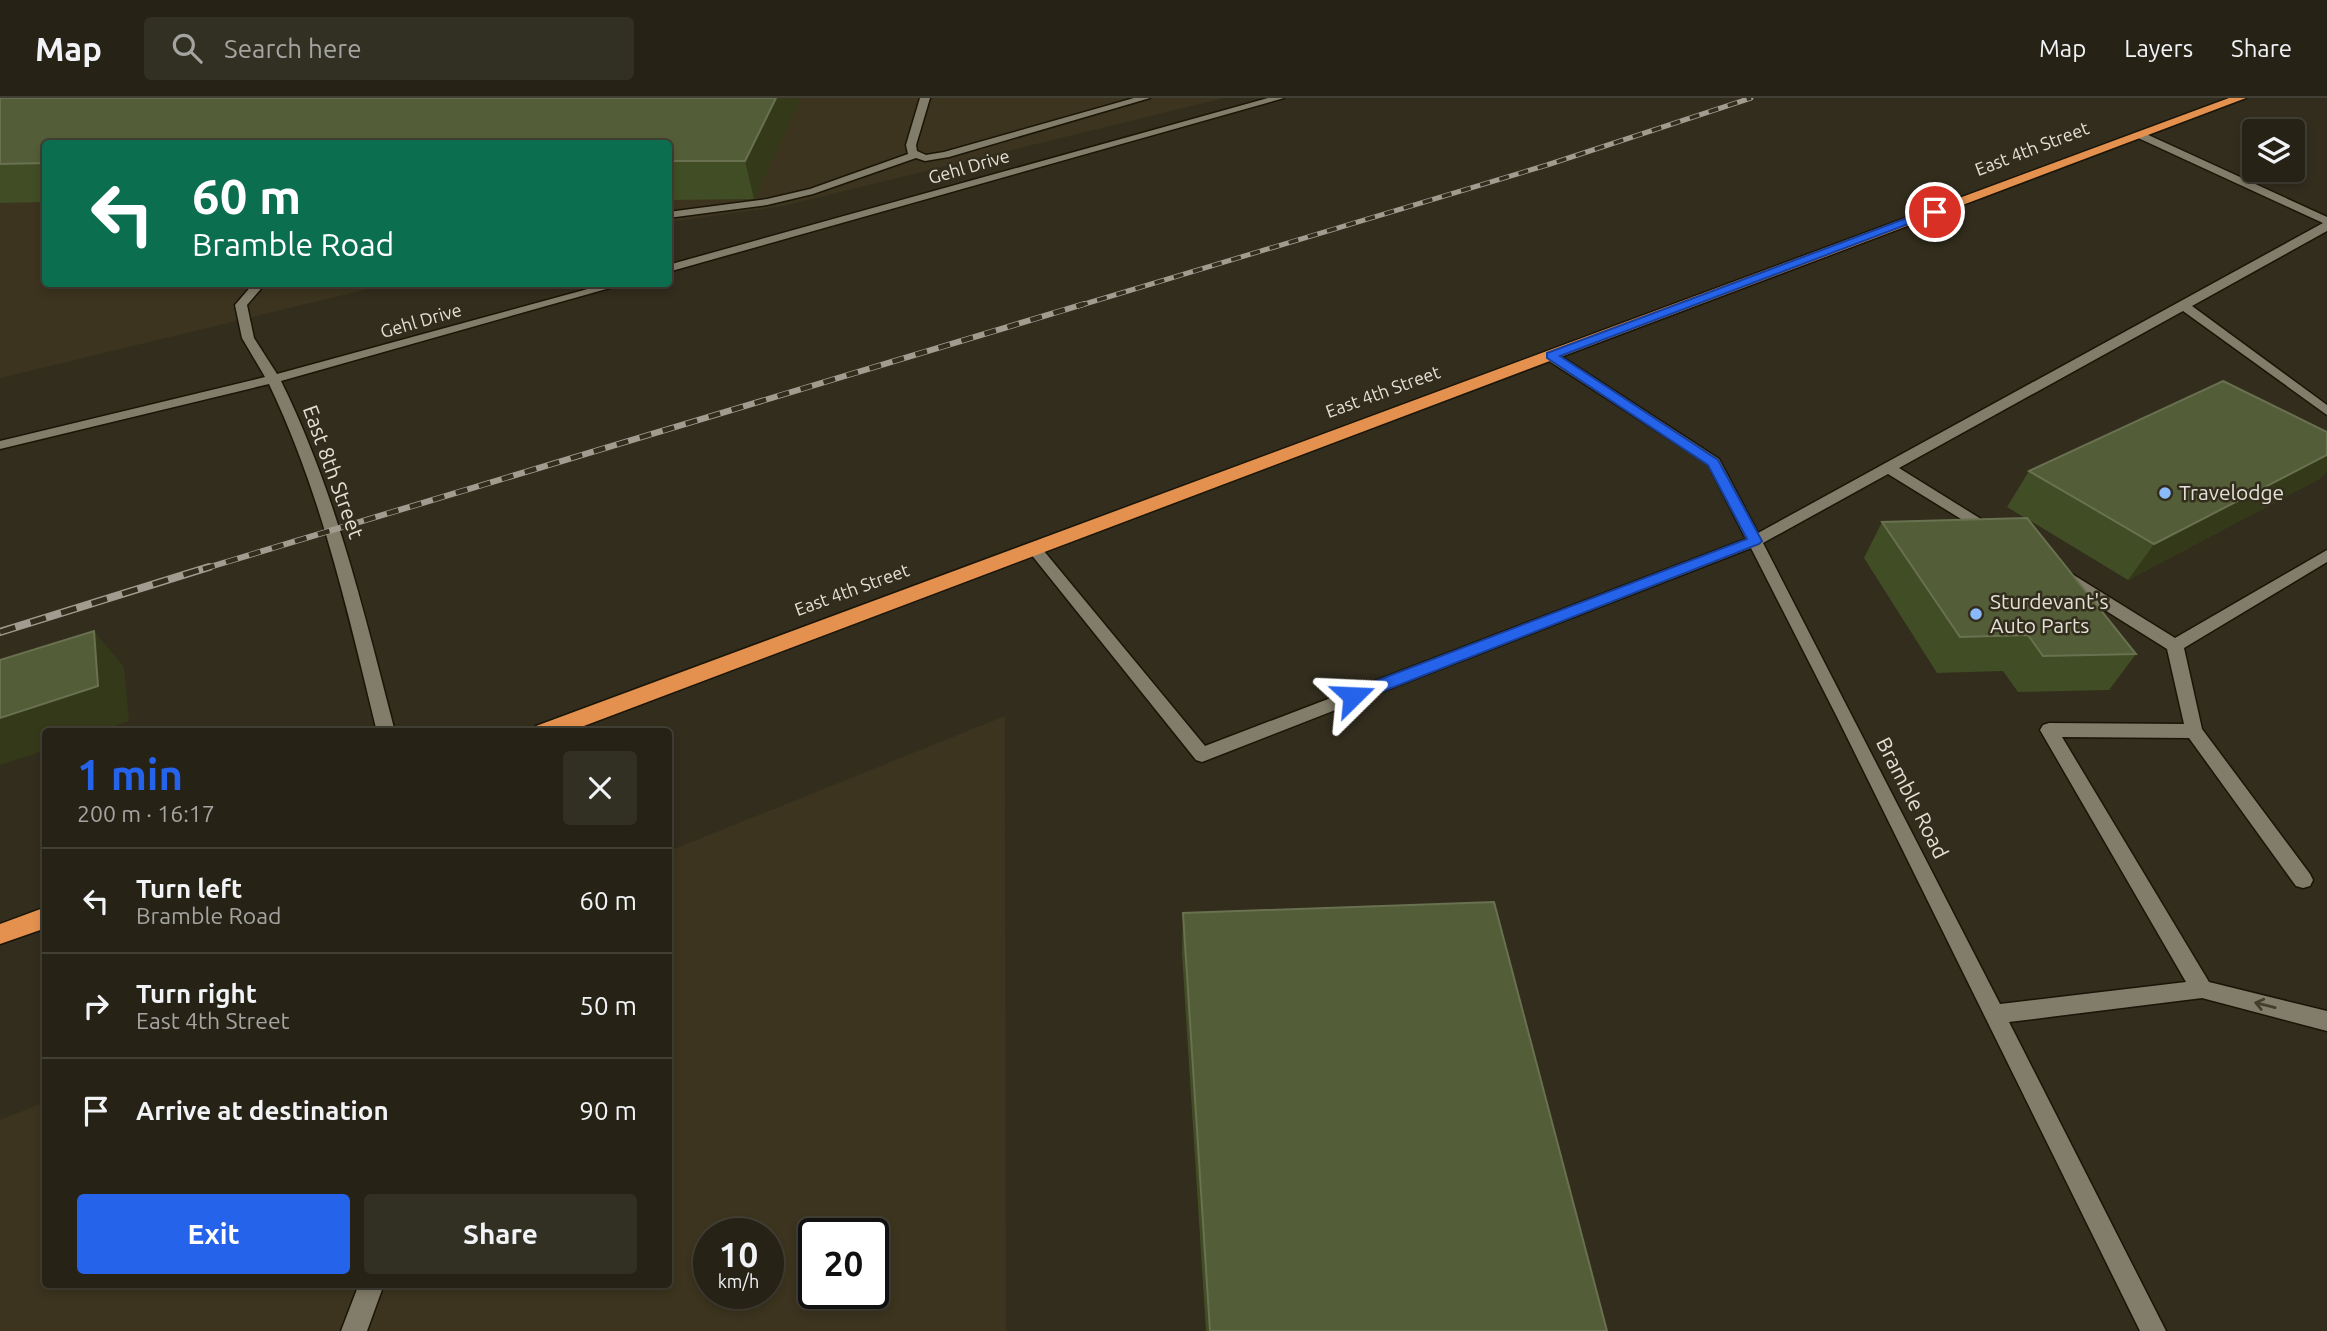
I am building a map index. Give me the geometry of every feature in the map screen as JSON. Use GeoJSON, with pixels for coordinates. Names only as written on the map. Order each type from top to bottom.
{"type":"FeatureCollection","features":[{"type":"Feature","properties":{"kind":"highway","name":"East 4th Street"},"geometry":{"type":"LineString","coordinates":[[555,728],[2240,98]]}},
{"type":"Feature","properties":{"kind":"highway"},"geometry":{"type":"LineString","coordinates":[[0,934],[42,918]]}},
{"type":"Feature","properties":{"kind":"street"},"geometry":{"type":"LineString","coordinates":[[925,98],[911,145],[912,153],[925,158],[945,155],[1145,98]]}},
{"type":"Feature","properties":{"kind":"street","name":"Gehl Drive"},"geometry":{"type":"LineString","coordinates":[[672,269],[1279,98]]}},
{"type":"Feature","properties":{"kind":"street"},"geometry":{"type":"LineString","coordinates":[[2140,135],[2327,224]]}},
{"type":"Feature","properties":{"kind":"street"},"geometry":{"type":"LineString","coordinates":[[672,214],[767,202],[813,191],[916,155]]}},
{"type":"Feature","properties":{"kind":"street"},"geometry":{"type":"LineString","coordinates":[[1034,548],[1202,755],[1755,541],[2327,224]]}},
{"type":"Feature","properties":{"kind":"street","name":"East 8th Street"},"geometry":{"type":"LineString","coordinates":[[256,287],[240,305],[248,338],[296,423],[334,529],[385,728]]}},
{"type":"Feature","properties":{"kind":"street","name":"Gehl Drive"},"geometry":{"type":"LineString","coordinates":[[273,379],[607,287]]}},
{"type":"Feature","properties":{"kind":"street"},"geometry":{"type":"LineString","coordinates":[[2183,305],[2327,411]]}},
{"type":"Feature","properties":{"kind":"street","name":"Bramble Road"},"geometry":{"type":"LineString","coordinates":[[1551,356],[1714,462],[1846,717],[2153,1331]]}},
{"type":"Feature","properties":{"kind":"street"},"geometry":{"type":"LineString","coordinates":[[0,445],[273,379]]}},
{"type":"Feature","properties":{"kind":"street"},"geometry":{"type":"LineString","coordinates":[[1887,467],[2002,539]]}},
{"type":"Feature","properties":{"kind":"street"},"geometry":{"type":"LineString","coordinates":[[2175,646],[2327,555]]}},
{"type":"Feature","properties":{"kind":"street"},"geometry":{"type":"LineString","coordinates":[[2048,568],[2175,646],[2194,731],[2303,880]]}},
{"type":"Feature","properties":{"kind":"street"},"geometry":{"type":"LineString","coordinates":[[2194,731],[2049,730],[2202,989]]}},
{"type":"Feature","properties":{"kind":"street"},"geometry":{"type":"LineString","coordinates":[[1994,1014],[2202,989],[2327,1021]]}},
{"type":"Feature","properties":{"kind":"street"},"geometry":{"type":"LineString","coordinates":[[354,1331],[370,1288]]}},
{"type":"Feature","properties":{"kind":"shaded area"},"geometry":{"type":"Polygon","coordinates":[[[0,98],[1224,98],[783,206],[672,222],[672,140],[42,140],[42,287],[377,287],[0,378],[0,98]]]}},
{"type":"Feature","properties":{"kind":"shaded area"},"geometry":{"type":"Polygon","coordinates":[[[1005,716],[1006,1331],[0,1331],[0,1120],[42,1103],[42,1288],[672,1288],[672,850],[1005,716]]]}},
{"type":"Feature","properties":{"kind":"building"},"geometry":{"type":"Polygon","coordinates":[[[0,98],[776,98],[745,161],[672,161],[672,140],[42,140],[42,163],[0,164],[0,98]]]}},
{"type":"Feature","properties":{"kind":"building","name":"Travelodge"},"geometry":{"type":"Polygon","coordinates":[[[2223,381],[2327,432],[2327,455],[2154,544],[2029,471],[2223,381]]]}},
{"type":"Feature","properties":{"kind":"building"},"geometry":{"type":"Polygon","coordinates":[[[2027,518],[2136,654],[2043,656],[2028,635],[1960,637],[1882,522],[2027,518]]]}},
{"type":"Feature","properties":{"kind":"building"},"geometry":{"type":"Polygon","coordinates":[[[94,631],[98,686],[0,718],[0,660],[94,631]]]}},
{"type":"Feature","properties":{"kind":"building"},"geometry":{"type":"Polygon","coordinates":[[[1494,902],[1607,1331],[1210,1331],[1183,913],[1494,902]]]}},
{"type":"Feature","properties":{"kind":"railway"},"geometry":{"type":"LineString","coordinates":[[1078,306],[1547,165],[1751,98]]}},
{"type":"Feature","properties":{"kind":"railway"},"geometry":{"type":"LineString","coordinates":[[203,569],[1084,304]]}},
{"type":"Feature","properties":{"kind":"railway"},"geometry":{"type":"LineString","coordinates":[[0,632],[209,567]]}},
{"type":"Feature","properties":{"kind":"place","name":"Travelodge"},"geometry":{"type":"Point","coordinates":[2165,493]}},
{"type":"Feature","properties":{"kind":"place","name":"Sturdevant's Auto Parts"},"geometry":{"type":"Point","coordinates":[1976,614]}},
{"type":"Feature","properties":{"kind":"route"},"geometry":{"type":"LineString","coordinates":[[1353,696],[1755,541],[1714,462],[1551,356],[1935,212]]}}]}
